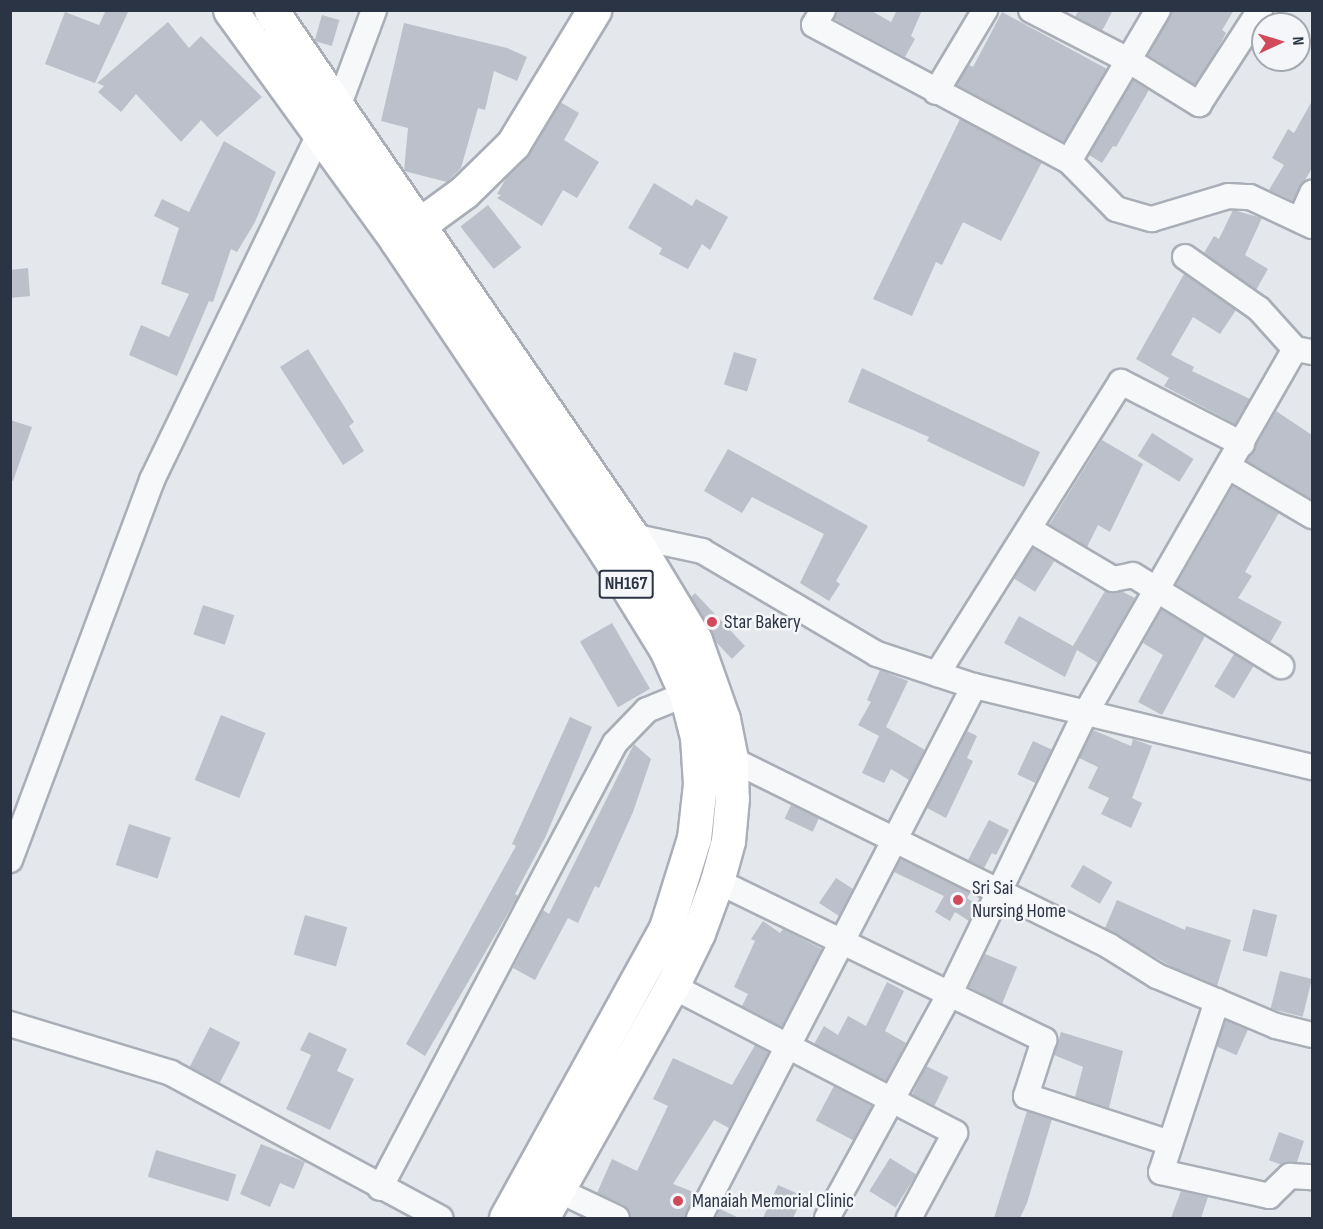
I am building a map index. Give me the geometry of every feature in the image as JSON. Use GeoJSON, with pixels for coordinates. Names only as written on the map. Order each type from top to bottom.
{"type":"FeatureCollection","features":[{"type":"Feature","properties":{"kind":"main road","name":"NH167"},"geometry":{"type":"LineString","coordinates":[[230,10],[329,119]]}},
{"type":"Feature","properties":{"kind":"main road","name":"NH167"},"geometry":{"type":"LineString","coordinates":[[271,10],[329,119],[522,403],[641,607],[686,694],[698,738],[700,784],[694,838],[681,888],[644,974],[506,1218]]}},
{"type":"Feature","properties":{"kind":"main road"},"geometry":{"type":"LineString","coordinates":[[407,234],[464,192],[513,144],[594,10]]}},
{"type":"Feature","properties":{"kind":"main road","name":"NH167"},"geometry":{"type":"LineString","coordinates":[[522,403],[632,536],[695,640],[712,682],[731,759],[728,842],[698,933],[672,986],[542,1218]]}},
{"type":"Feature","properties":{"kind":"street"},"geometry":{"type":"LineString","coordinates":[[10,860],[152,480],[329,119],[374,10]]}},
{"type":"Feature","properties":{"kind":"street"},"geometry":{"type":"LineString","coordinates":[[823,10],[814,25],[1069,161],[1116,209],[1152,219],[1228,196],[1250,197],[1306,223],[1312,193]]}},
{"type":"Feature","properties":{"kind":"street"},"geometry":{"type":"LineString","coordinates":[[936,92],[985,10]]}},
{"type":"Feature","properties":{"kind":"street"},"geometry":{"type":"LineString","coordinates":[[1031,10],[1128,60],[1198,104],[1260,10]]}},
{"type":"Feature","properties":{"kind":"street"},"geometry":{"type":"LineString","coordinates":[[1069,161],[1158,10]]}},
{"type":"Feature","properties":{"kind":"street"},"geometry":{"type":"LineString","coordinates":[[827,1218],[894,1100],[950,993],[1085,714],[1228,467],[1304,351],[1259,309],[1185,257]]}},
{"type":"Feature","properties":{"kind":"street"},"geometry":{"type":"LineString","coordinates":[[937,674],[1121,382],[1242,444]]}},
{"type":"Feature","properties":{"kind":"street"},"geometry":{"type":"LineString","coordinates":[[1228,467],[1312,516]]}},
{"type":"Feature","properties":{"kind":"street"},"geometry":{"type":"LineString","coordinates":[[1029,529],[1113,579],[1133,575],[1281,666]]}},
{"type":"Feature","properties":{"kind":"street"},"geometry":{"type":"LineString","coordinates":[[632,536],[702,551],[877,654],[974,686],[1312,767]]}},
{"type":"Feature","properties":{"kind":"street"},"geometry":{"type":"LineString","coordinates":[[699,1218],[974,686]]}},
{"type":"Feature","properties":{"kind":"street"},"geometry":{"type":"LineString","coordinates":[[380,1188],[615,743],[647,710],[686,694]]}},
{"type":"Feature","properties":{"kind":"street"},"geometry":{"type":"LineString","coordinates":[[731,759],[1109,946],[1157,976],[1276,1026],[1312,1035]]}},
{"type":"Feature","properties":{"kind":"street"},"geometry":{"type":"LineString","coordinates":[[717,881],[1044,1040],[1026,1096],[1170,1143]]}},
{"type":"Feature","properties":{"kind":"street"},"geometry":{"type":"LineString","coordinates":[[672,986],[955,1133],[909,1218]]}},
{"type":"Feature","properties":{"kind":"street"},"geometry":{"type":"LineString","coordinates":[[1217,1001],[1161,1172],[1269,1196],[1290,1176],[1312,1177]]}},
{"type":"Feature","properties":{"kind":"street"},"geometry":{"type":"LineString","coordinates":[[10,1023],[171,1073],[380,1188],[440,1218]]}},
{"type":"Feature","properties":{"kind":"street"},"geometry":{"type":"LineString","coordinates":[[558,1190],[617,1218]]}},
{"type":"Feature","properties":{"kind":"building"},"geometry":{"type":"Polygon","coordinates":[[[106,10],[129,10],[95,83],[45,64],[65,12],[99,25],[106,10]]]}},
{"type":"Feature","properties":{"kind":"building"},"geometry":{"type":"Polygon","coordinates":[[[837,10],[870,10],[891,22],[897,10],[922,10],[911,36],[915,39],[905,57],[834,19],[837,10]]]}},
{"type":"Feature","properties":{"kind":"building"},"geometry":{"type":"Polygon","coordinates":[[[1079,10],[1113,10],[1102,31],[1075,17],[1079,10]]]}},
{"type":"Feature","properties":{"kind":"building"},"geometry":{"type":"Polygon","coordinates":[[[1172,10],[1234,10],[1222,30],[1226,33],[1195,85],[1148,55],[1172,10]]]}},
{"type":"Feature","properties":{"kind":"building"},"geometry":{"type":"Polygon","coordinates":[[[1002,12],[1107,69],[1064,142],[957,85],[969,65],[973,67],[1002,12]]]}},
{"type":"Feature","properties":{"kind":"building"},"geometry":{"type":"Polygon","coordinates":[[[322,15],[339,20],[332,46],[315,41],[322,15]]]}},
{"type":"Feature","properties":{"kind":"building"},"geometry":{"type":"Polygon","coordinates":[[[168,22],[189,48],[201,36],[262,97],[217,137],[201,120],[181,142],[136,94],[121,112],[98,92],[104,86],[97,83],[168,22]]]}},
{"type":"Feature","properties":{"kind":"building"},"geometry":{"type":"Polygon","coordinates":[[[404,23],[507,48],[527,57],[517,81],[494,71],[485,110],[478,108],[461,168],[447,182],[404,171],[408,128],[381,121],[404,23]]]}},
{"type":"Feature","properties":{"kind":"building"},"geometry":{"type":"Polygon","coordinates":[[[1133,80],[1149,90],[1116,147],[1113,146],[1102,163],[1089,155],[1133,80]]]}},
{"type":"Feature","properties":{"kind":"building"},"geometry":{"type":"Polygon","coordinates":[[[1312,101],[1312,168],[1293,201],[1269,190],[1284,165],[1272,158],[1288,129],[1294,133],[1312,101]]]}},
{"type":"Feature","properties":{"kind":"building"},"geometry":{"type":"Polygon","coordinates":[[[560,102],[579,113],[564,140],[599,162],[577,198],[563,190],[542,226],[497,198],[501,195],[497,194],[508,175],[529,154],[560,102]]]}},
{"type":"Feature","properties":{"kind":"building"},"geometry":{"type":"Polygon","coordinates":[[[960,119],[1042,162],[1001,241],[963,222],[942,265],[936,262],[912,316],[873,299],[960,119]]]}},
{"type":"Feature","properties":{"kind":"building"},"geometry":{"type":"Polygon","coordinates":[[[224,141],[276,172],[255,222],[237,252],[231,249],[213,302],[209,301],[177,376],[129,355],[141,325],[169,337],[189,294],[161,284],[179,228],[154,216],[162,199],[189,212],[224,141]]]}},
{"type":"Feature","properties":{"kind":"building"},"geometry":{"type":"Polygon","coordinates":[[[654,183],[692,206],[696,199],[728,217],[710,250],[702,244],[688,269],[659,254],[662,248],[628,228],[654,183]]]}},
{"type":"Feature","properties":{"kind":"building"},"geometry":{"type":"Polygon","coordinates":[[[488,205],[521,248],[494,269],[460,227],[488,205]]]}},
{"type":"Feature","properties":{"kind":"building"},"geometry":{"type":"Polygon","coordinates":[[[1233,210],[1262,218],[1245,255],[1268,269],[1256,290],[1204,253],[1214,236],[1219,239],[1233,210]]]}},
{"type":"Feature","properties":{"kind":"building"},"geometry":{"type":"Polygon","coordinates":[[[28,268],[30,296],[10,298],[10,270],[28,268]]]}},
{"type":"Feature","properties":{"kind":"building"},"geometry":{"type":"Polygon","coordinates":[[[1184,274],[1236,310],[1220,334],[1193,317],[1171,355],[1194,367],[1192,371],[1250,399],[1235,424],[1164,386],[1169,378],[1136,359],[1184,274]]]}},
{"type":"Feature","properties":{"kind":"building"},"geometry":{"type":"Polygon","coordinates":[[[308,349],[354,422],[349,426],[364,451],[343,465],[280,367],[308,349]]]}},
{"type":"Feature","properties":{"kind":"building"},"geometry":{"type":"Polygon","coordinates":[[[734,352],[757,359],[747,392],[724,385],[734,352]]]}},
{"type":"Feature","properties":{"kind":"building"},"geometry":{"type":"Polygon","coordinates":[[[862,368],[1040,452],[1024,487],[927,441],[929,437],[848,402],[862,368]]]}},
{"type":"Feature","properties":{"kind":"building"},"geometry":{"type":"Polygon","coordinates":[[[1276,411],[1312,435],[1312,500],[1247,461],[1276,411]]]}},
{"type":"Feature","properties":{"kind":"building"},"geometry":{"type":"Polygon","coordinates":[[[10,420],[32,427],[13,481],[10,480],[10,420]]]}},
{"type":"Feature","properties":{"kind":"building"},"geometry":{"type":"Polygon","coordinates":[[[1152,433],[1194,459],[1179,482],[1138,456],[1152,433]]]}},
{"type":"Feature","properties":{"kind":"building"},"geometry":{"type":"Polygon","coordinates":[[[1102,440],[1143,464],[1110,532],[1098,525],[1087,547],[1049,525],[1102,440]]]}},
{"type":"Feature","properties":{"kind":"building"},"geometry":{"type":"Polygon","coordinates":[[[728,449],[868,526],[836,581],[840,584],[829,601],[800,583],[824,534],[752,497],[742,513],[704,491],[728,449]]]}},
{"type":"Feature","properties":{"kind":"building"},"geometry":{"type":"Polygon","coordinates":[[[1233,486],[1279,513],[1245,572],[1252,576],[1238,598],[1282,622],[1270,643],[1176,585],[1233,486]]]}},
{"type":"Feature","properties":{"kind":"building"},"geometry":{"type":"Polygon","coordinates":[[[1033,548],[1054,561],[1035,592],[1014,579],[1033,548]]]}},
{"type":"Feature","properties":{"kind":"building"},"geometry":{"type":"Polygon","coordinates":[[[1105,591],[1123,592],[1135,598],[1098,663],[1077,650],[1065,677],[1004,643],[1019,616],[1073,646],[1105,591]]]}},
{"type":"Feature","properties":{"kind":"building"},"geometry":{"type":"Polygon","coordinates":[[[695,593],[745,646],[732,659],[715,641],[691,597],[695,593]]]}},
{"type":"Feature","properties":{"kind":"building"},"geometry":{"type":"Polygon","coordinates":[[[203,605],[234,615],[225,645],[193,634],[203,605]]]}},
{"type":"Feature","properties":{"kind":"building"},"geometry":{"type":"Polygon","coordinates":[[[1162,609],[1205,636],[1162,715],[1138,702],[1163,655],[1143,643],[1162,609]]]}},
{"type":"Feature","properties":{"kind":"building"},"geometry":{"type":"Polygon","coordinates":[[[612,623],[650,689],[618,707],[580,642],[612,623]]]}},
{"type":"Feature","properties":{"kind":"building"},"geometry":{"type":"Polygon","coordinates":[[[1234,654],[1254,666],[1234,698],[1214,687],[1234,654]]]}},
{"type":"Feature","properties":{"kind":"building"},"geometry":{"type":"Polygon","coordinates":[[[880,670],[908,681],[886,727],[925,750],[909,780],[891,769],[884,783],[862,773],[879,736],[858,725],[871,702],[867,700],[880,670]]]}},
{"type":"Feature","properties":{"kind":"building"},"geometry":{"type":"Polygon","coordinates":[[[221,715],[266,733],[239,798],[195,780],[221,715]]]}},
{"type":"Feature","properties":{"kind":"building"},"geometry":{"type":"Polygon","coordinates":[[[570,717],[592,727],[545,838],[515,894],[518,896],[425,1056],[406,1044],[516,846],[512,844],[570,717]]]}},
{"type":"Feature","properties":{"kind":"building"},"geometry":{"type":"Polygon","coordinates":[[[1093,730],[1131,746],[1133,739],[1152,746],[1132,798],[1142,803],[1131,828],[1101,814],[1109,798],[1088,788],[1098,767],[1079,758],[1093,730]]]}},
{"type":"Feature","properties":{"kind":"building"},"geometry":{"type":"Polygon","coordinates":[[[967,731],[977,736],[967,758],[973,761],[946,818],[927,808],[967,731]]]}},
{"type":"Feature","properties":{"kind":"building"},"geometry":{"type":"Polygon","coordinates":[[[1033,741],[1052,750],[1036,783],[1017,775],[1033,741]]]}},
{"type":"Feature","properties":{"kind":"building"},"geometry":{"type":"Polygon","coordinates":[[[634,744],[651,759],[633,812],[599,888],[595,886],[578,923],[568,918],[535,980],[513,968],[543,910],[549,914],[634,744]]]}},
{"type":"Feature","properties":{"kind":"building"},"geometry":{"type":"Polygon","coordinates":[[[791,805],[819,818],[813,832],[785,819],[791,805]]]}},
{"type":"Feature","properties":{"kind":"building"},"geometry":{"type":"Polygon","coordinates":[[[989,820],[1009,830],[996,855],[992,853],[984,868],[968,860],[989,820]]]}},
{"type":"Feature","properties":{"kind":"building"},"geometry":{"type":"Polygon","coordinates":[[[129,824],[171,838],[158,878],[116,865],[129,824]]]}},
{"type":"Feature","properties":{"kind":"building"},"geometry":{"type":"Polygon","coordinates":[[[901,859],[970,893],[967,898],[977,905],[969,921],[955,912],[950,921],[935,912],[944,896],[894,872],[901,859]]]}},
{"type":"Feature","properties":{"kind":"building"},"geometry":{"type":"Polygon","coordinates":[[[1083,865],[1112,882],[1100,904],[1070,887],[1083,865]]]}},
{"type":"Feature","properties":{"kind":"building"},"geometry":{"type":"Polygon","coordinates":[[[836,878],[853,889],[839,916],[819,903],[836,878]]]}},
{"type":"Feature","properties":{"kind":"building"},"geometry":{"type":"Polygon","coordinates":[[[1117,900],[1185,930],[1186,926],[1231,940],[1217,986],[1174,968],[1105,928],[1117,900]]]}},
{"type":"Feature","properties":{"kind":"building"},"geometry":{"type":"Polygon","coordinates":[[[1253,909],[1277,915],[1267,957],[1243,951],[1253,909]]]}},
{"type":"Feature","properties":{"kind":"building"},"geometry":{"type":"Polygon","coordinates":[[[305,915],[347,927],[336,967],[294,954],[305,915]]]}},
{"type":"Feature","properties":{"kind":"building"},"geometry":{"type":"Polygon","coordinates":[[[763,921],[780,933],[783,929],[822,949],[782,1027],[742,1006],[748,994],[734,987],[755,941],[751,939],[763,921]]]}},
{"type":"Feature","properties":{"kind":"building"},"geometry":{"type":"Polygon","coordinates":[[[985,954],[1017,967],[1002,1004],[969,987],[985,954]]]}},
{"type":"Feature","properties":{"kind":"building"},"geometry":{"type":"Polygon","coordinates":[[[1280,971],[1312,979],[1303,1017],[1271,1009],[1280,971]]]}},
{"type":"Feature","properties":{"kind":"building"},"geometry":{"type":"Polygon","coordinates":[[[887,982],[904,991],[885,1031],[906,1043],[886,1081],[814,1044],[824,1026],[838,1035],[848,1016],[866,1026],[887,982]]]}},
{"type":"Feature","properties":{"kind":"building"},"geometry":{"type":"Polygon","coordinates":[[[1226,1020],[1248,1030],[1237,1055],[1215,1046],[1226,1020]]]}},
{"type":"Feature","properties":{"kind":"building"},"geometry":{"type":"Polygon","coordinates":[[[210,1027],[240,1042],[220,1083],[190,1067],[210,1027]]]}},
{"type":"Feature","properties":{"kind":"building"},"geometry":{"type":"Polygon","coordinates":[[[309,1032],[347,1049],[337,1071],[354,1079],[330,1130],[286,1109],[311,1055],[300,1050],[309,1032]]]}},
{"type":"Feature","properties":{"kind":"building"},"geometry":{"type":"Polygon","coordinates":[[[1061,1032],[1123,1051],[1109,1108],[1075,1097],[1083,1067],[1054,1055],[1061,1032]]]}},
{"type":"Feature","properties":{"kind":"building"},"geometry":{"type":"Polygon","coordinates":[[[755,1045],[769,1052],[729,1128],[714,1120],[673,1184],[691,1191],[694,1196],[685,1218],[632,1218],[624,1205],[597,1193],[612,1159],[637,1171],[668,1106],[653,1099],[673,1058],[732,1085],[755,1045]]]}},
{"type":"Feature","properties":{"kind":"building"},"geometry":{"type":"Polygon","coordinates":[[[926,1066],[948,1077],[934,1106],[912,1095],[926,1066]]]}},
{"type":"Feature","properties":{"kind":"building"},"geometry":{"type":"Polygon","coordinates":[[[834,1086],[872,1106],[854,1141],[816,1120],[834,1086]]]}},
{"type":"Feature","properties":{"kind":"building"},"geometry":{"type":"Polygon","coordinates":[[[1027,1111],[1052,1119],[1027,1203],[1020,1218],[994,1218],[1027,1111]]]}},
{"type":"Feature","properties":{"kind":"building"},"geometry":{"type":"Polygon","coordinates":[[[1279,1132],[1304,1141],[1297,1162],[1282,1165],[1269,1160],[1279,1132]]]}},
{"type":"Feature","properties":{"kind":"building"},"geometry":{"type":"Polygon","coordinates":[[[261,1144],[305,1162],[294,1189],[280,1183],[270,1207],[240,1194],[261,1144]]]}},
{"type":"Feature","properties":{"kind":"building"},"geometry":{"type":"Polygon","coordinates":[[[156,1150],[236,1175],[228,1201],[148,1177],[156,1150]]]}},
{"type":"Feature","properties":{"kind":"building"},"geometry":{"type":"Polygon","coordinates":[[[890,1158],[916,1174],[896,1208],[869,1191],[890,1158]]]}},
{"type":"Feature","properties":{"kind":"building"},"geometry":{"type":"Polygon","coordinates":[[[778,1185],[803,1196],[793,1218],[763,1218],[778,1185]]]}},
{"type":"Feature","properties":{"kind":"building"},"geometry":{"type":"Polygon","coordinates":[[[1181,1191],[1208,1197],[1201,1218],[1171,1218],[1181,1191]]]}},
{"type":"Feature","properties":{"kind":"building"},"geometry":{"type":"Polygon","coordinates":[[[720,1209],[739,1218],[715,1218],[720,1209]]]}},
{"type":"Feature","properties":{"kind":"place","name":"Star Bakery"},"geometry":{"type":"Point","coordinates":[712,622]}},
{"type":"Feature","properties":{"kind":"place","name":"Sri Sai Nursing Home"},"geometry":{"type":"Point","coordinates":[958,900]}},
{"type":"Feature","properties":{"kind":"place","name":"Manaiah Memorial Clinic"},"geometry":{"type":"Point","coordinates":[678,1201]}}]}
